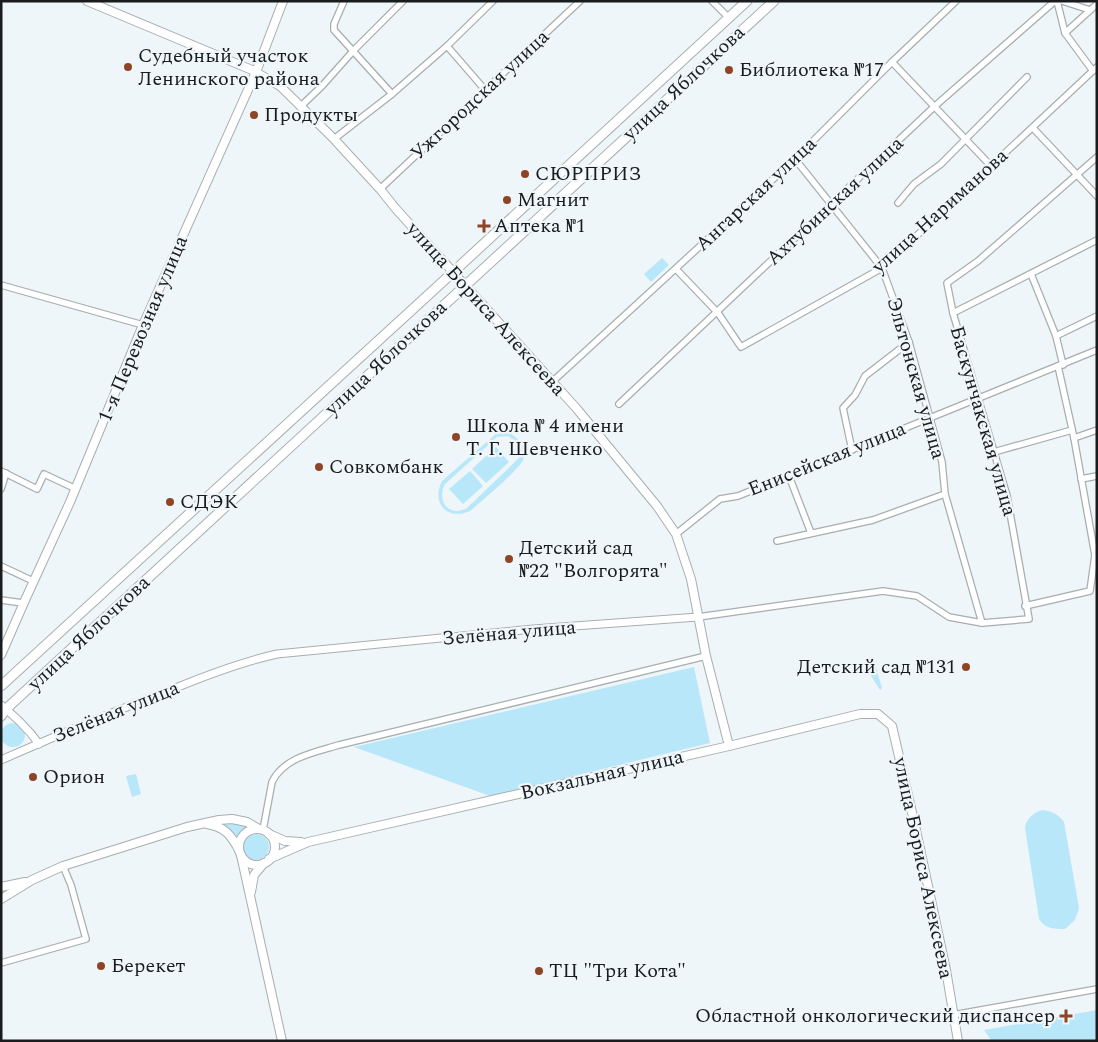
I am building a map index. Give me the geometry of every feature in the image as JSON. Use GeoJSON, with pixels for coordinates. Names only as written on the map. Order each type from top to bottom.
{"type":"FeatureCollection","features":[{"type":"Feature","properties":{"kind":"main road","name":"улица Бориса Алексеева"},"geometry":{"type":"LineString","coordinates":[[87,1],[101,4],[256,72],[280,86],[334,139],[380,189],[577,409],[657,506],[676,534],[691,579],[706,656],[729,746]]}},
{"type":"Feature","properties":{"kind":"main road","name":"1-я Перевозная улица"},"geometry":{"type":"LineString","coordinates":[[1,655],[76,488],[144,325],[256,72],[283,1]]}},
{"type":"Feature","properties":{"kind":"main road","name":"улица Яблочкова"},"geometry":{"type":"LineString","coordinates":[[1,686],[747,1]]}},
{"type":"Feature","properties":{"kind":"main road","name":"улица Яблочкова"},"geometry":{"type":"LineString","coordinates":[[3,710],[774,1]]}},
{"type":"Feature","properties":{"kind":"main road","name":"Вокзальная улица"},"geometry":{"type":"LineString","coordinates":[[266,861],[308,842],[729,746],[860,714],[878,714],[892,726]]}},
{"type":"Feature","properties":{"kind":"main road","name":"улица Бориса Алексеева"},"geometry":{"type":"LineString","coordinates":[[892,726],[950,991],[958,1041]]}},
{"type":"Feature","properties":{"kind":"main road","name":"Вокзальная улица"},"geometry":{"type":"LineString","coordinates":[[32,880],[63,866],[200,823],[232,819],[247,822],[291,842],[308,842]]}},
{"type":"Feature","properties":{"kind":"main road"},"geometry":{"type":"LineString","coordinates":[[200,823],[226,830],[240,853],[250,863],[257,864],[266,861]]}},
{"type":"Feature","properties":{"kind":"main road"},"geometry":{"type":"LineString","coordinates":[[250,899],[253,876],[257,868],[273,853],[274,845],[264,831],[250,830],[243,835],[239,843],[240,853],[250,899],[282,1041]]}},
{"type":"Feature","properties":{"kind":"main road"},"geometry":{"type":"LineString","coordinates":[[1,886],[32,880]]}},
{"type":"Feature","properties":{"kind":"main road"},"geometry":{"type":"LineString","coordinates":[[1,899],[32,880]]}},
{"type":"Feature","properties":{"kind":"street"},"geometry":{"type":"LineString","coordinates":[[344,1],[334,24],[334,30],[392,94]]}},
{"type":"Feature","properties":{"kind":"street"},"geometry":{"type":"LineString","coordinates":[[300,107],[403,1]]}},
{"type":"Feature","properties":{"kind":"street"},"geometry":{"type":"LineString","coordinates":[[334,139],[392,94],[447,46],[493,1]]}},
{"type":"Feature","properties":{"kind":"street"},"geometry":{"type":"LineString","coordinates":[[712,1],[729,18]]}},
{"type":"Feature","properties":{"kind":"street","name":"Ангарская улица"},"geometry":{"type":"LineString","coordinates":[[552,382],[795,160],[892,62],[956,1]]}},
{"type":"Feature","properties":{"kind":"street"},"geometry":{"type":"LineString","coordinates":[[1056,1],[1065,33],[1095,69]]}},
{"type":"Feature","properties":{"kind":"street","name":"Ахтубинская улица"},"geometry":{"type":"LineString","coordinates":[[619,404],[718,313],[936,106],[1056,1]]}},
{"type":"Feature","properties":{"kind":"street"},"geometry":{"type":"LineString","coordinates":[[1062,1],[1090,10]]}},
{"type":"Feature","properties":{"kind":"street","name":"Ужгородская улица"},"geometry":{"type":"LineString","coordinates":[[380,189],[486,91],[578,2]]}},
{"type":"Feature","properties":{"kind":"street"},"geometry":{"type":"LineString","coordinates":[[1065,33],[1097,4]]}},
{"type":"Feature","properties":{"kind":"street"},"geometry":{"type":"LineString","coordinates":[[447,46],[486,91]]}},
{"type":"Feature","properties":{"kind":"street"},"geometry":{"type":"LineString","coordinates":[[892,62],[936,106],[991,166]]}},
{"type":"Feature","properties":{"kind":"street","name":"улица Нариманова"},"geometry":{"type":"LineString","coordinates":[[718,313],[741,347],[882,268],[1095,69]]}},
{"type":"Feature","properties":{"kind":"street"},"geometry":{"type":"LineString","coordinates":[[898,203],[914,184],[941,164],[1027,77]]}},
{"type":"Feature","properties":{"kind":"street"},"geometry":{"type":"LineString","coordinates":[[1032,128],[1097,196]]}},
{"type":"Feature","properties":{"kind":"street"},"geometry":{"type":"LineString","coordinates":[[1077,176],[1097,157]]}},
{"type":"Feature","properties":{"kind":"street","name":"Эльтонская улица"},"geometry":{"type":"LineString","coordinates":[[795,160],[832,203],[882,268],[909,342],[942,462],[945,494],[982,623]]}},
{"type":"Feature","properties":{"kind":"street","name":"Баскунчакская улица"},"geometry":{"type":"LineString","coordinates":[[1029,619],[1007,496],[948,296],[947,283],[978,261],[1077,176]]}},
{"type":"Feature","properties":{"kind":"street"},"geometry":{"type":"LineString","coordinates":[[953,312],[1097,240]]}},
{"type":"Feature","properties":{"kind":"street"},"geometry":{"type":"LineString","coordinates":[[676,268],[718,313]]}},
{"type":"Feature","properties":{"kind":"street"},"geometry":{"type":"LineString","coordinates":[[1026,606],[1094,590],[1096,555],[1056,336],[1031,274]]}},
{"type":"Feature","properties":{"kind":"street"},"geometry":{"type":"LineString","coordinates":[[1,285],[144,325]]}},
{"type":"Feature","properties":{"kind":"street"},"geometry":{"type":"LineString","coordinates":[[1056,336],[1097,316]]}},
{"type":"Feature","properties":{"kind":"street"},"geometry":{"type":"LineString","coordinates":[[852,450],[843,408],[855,394],[865,376],[909,342]]}},
{"type":"Feature","properties":{"kind":"street","name":"Енисейская улица"},"geometry":{"type":"LineString","coordinates":[[676,534],[720,500],[738,496],[789,476],[1097,350]]}},
{"type":"Feature","properties":{"kind":"street"},"geometry":{"type":"LineString","coordinates":[[994,452],[1072,430]]}},
{"type":"Feature","properties":{"kind":"street"},"geometry":{"type":"LineString","coordinates":[[1074,438],[1097,430]]}},
{"type":"Feature","properties":{"kind":"street"},"geometry":{"type":"LineString","coordinates":[[1,489],[3,472],[37,489],[44,474],[76,488]]}},
{"type":"Feature","properties":{"kind":"street"},"geometry":{"type":"LineString","coordinates":[[789,476],[811,533]]}},
{"type":"Feature","properties":{"kind":"street"},"geometry":{"type":"LineString","coordinates":[[1081,479],[1097,476]]}},
{"type":"Feature","properties":{"kind":"street"},"geometry":{"type":"LineString","coordinates":[[777,541],[873,520],[945,494]]}},
{"type":"Feature","properties":{"kind":"street"},"geometry":{"type":"LineString","coordinates":[[1,566],[34,581]]}},
{"type":"Feature","properties":{"kind":"street","name":"Зелёная улица"},"geometry":{"type":"LineString","coordinates":[[1,760],[132,704],[254,659],[290,652],[477,636],[532,629],[698,617],[883,591],[917,596],[950,617],[982,623],[1029,619]]}},
{"type":"Feature","properties":{"kind":"street"},"geometry":{"type":"LineString","coordinates":[[1,600],[23,603]]}},
{"type":"Feature","properties":{"kind":"street"},"geometry":{"type":"LineString","coordinates":[[264,831],[272,782],[275,775],[281,769],[304,756],[339,745],[706,656]]}},
{"type":"Feature","properties":{"kind":"street"},"geometry":{"type":"LineString","coordinates":[[3,710],[24,725],[39,744]]}},
{"type":"Feature","properties":{"kind":"street"},"geometry":{"type":"LineString","coordinates":[[1,963],[86,939],[71,885],[63,866]]}},
{"type":"Feature","properties":{"kind":"street"},"geometry":{"type":"LineString","coordinates":[[954,1015],[1097,989]]}},
{"type":"Feature","properties":{"kind":"shaded area"},"geometry":{"type":"Polygon","coordinates":[[[662,258],[669,265],[651,282],[644,274],[662,258]]]}},
{"type":"Feature","properties":{"kind":"shaded area"},"geometry":{"type":"Polygon","coordinates":[[[508,432],[522,443],[525,451],[520,465],[470,511],[454,514],[448,512],[443,508],[438,496],[442,481],[497,433],[508,432]],[[508,436],[497,437],[445,484],[442,496],[446,506],[455,511],[467,508],[519,458],[521,450],[517,442],[508,436]]]}},
{"type":"Feature","properties":{"kind":"shaded area"},"geometry":{"type":"Polygon","coordinates":[[[496,447],[509,462],[486,483],[472,469],[496,447]]]}},
{"type":"Feature","properties":{"kind":"shaded area"},"geometry":{"type":"Polygon","coordinates":[[[470,471],[483,486],[463,504],[449,489],[470,471]]]}},
{"type":"Feature","properties":{"kind":"shaded area"},"geometry":{"type":"Polygon","coordinates":[[[874,665],[882,688],[880,690],[866,668],[874,665]]]}},
{"type":"Feature","properties":{"kind":"shaded area"},"geometry":{"type":"Polygon","coordinates":[[[694,667],[710,743],[490,796],[354,747],[694,667]]]}},
{"type":"Feature","properties":{"kind":"shaded area"},"geometry":{"type":"Polygon","coordinates":[[[13,723],[22,726],[25,735],[22,744],[13,747],[4,744],[1,735],[4,726],[13,723]]]}},
{"type":"Feature","properties":{"kind":"shaded area"},"geometry":{"type":"Polygon","coordinates":[[[136,774],[141,794],[132,797],[126,776],[136,774]]]}},
{"type":"Feature","properties":{"kind":"shaded area"},"geometry":{"type":"Polygon","coordinates":[[[1042,810],[1054,813],[1064,822],[1079,908],[1075,920],[1065,929],[1047,927],[1039,919],[1025,828],[1030,817],[1042,810]]]}},
{"type":"Feature","properties":{"kind":"shaded area"},"geometry":{"type":"Polygon","coordinates":[[[224,821],[248,826],[240,832],[236,840],[223,825],[215,822],[224,821]]]}},
{"type":"Feature","properties":{"kind":"shaded area"},"geometry":{"type":"Polygon","coordinates":[[[256,834],[265,838],[269,847],[265,856],[256,860],[247,856],[243,847],[247,838],[256,834]]]}},
{"type":"Feature","properties":{"kind":"shaded area","name":"Областной онкологический диспансер"},"geometry":{"type":"Polygon","coordinates":[[[1097,1010],[1097,1041],[992,1041],[984,1030],[1097,1010]]]}},
{"type":"Feature","properties":{"kind":"place","name":"Судебный участок Ленинского района"},"geometry":{"type":"Point","coordinates":[128,67]}},
{"type":"Feature","properties":{"kind":"place","name":"Библиотека №17"},"geometry":{"type":"Point","coordinates":[729,70]}},
{"type":"Feature","properties":{"kind":"place","name":"Продукты"},"geometry":{"type":"Point","coordinates":[254,115]}},
{"type":"Feature","properties":{"kind":"place","name":"СЮРПРИЗ"},"geometry":{"type":"Point","coordinates":[525,174]}},
{"type":"Feature","properties":{"kind":"place","name":"Магнит"},"geometry":{"type":"Point","coordinates":[507,200]}},
{"type":"Feature","properties":{"kind":"place","name":"Аптека №1"},"geometry":{"type":"Point","coordinates":[484,226]}},
{"type":"Feature","properties":{"kind":"place","name":"Школа № 4 имени Т. Г. Шевченко"},"geometry":{"type":"Point","coordinates":[456,437]}},
{"type":"Feature","properties":{"kind":"place","name":"Совкомбанк"},"geometry":{"type":"Point","coordinates":[319,467]}},
{"type":"Feature","properties":{"kind":"place","name":"СДЭК"},"geometry":{"type":"Point","coordinates":[170,502]}},
{"type":"Feature","properties":{"kind":"place","name":"Детский сад №22 \"Волгорята\""},"geometry":{"type":"Point","coordinates":[509,559]}},
{"type":"Feature","properties":{"kind":"place","name":"Детский сад №131"},"geometry":{"type":"Point","coordinates":[966,667]}},
{"type":"Feature","properties":{"kind":"place","name":"Орион"},"geometry":{"type":"Point","coordinates":[33,777]}},
{"type":"Feature","properties":{"kind":"place","name":"Берекет"},"geometry":{"type":"Point","coordinates":[101,966]}},
{"type":"Feature","properties":{"kind":"place","name":"ТЦ \"Три Кота\""},"geometry":{"type":"Point","coordinates":[539,971]}},
{"type":"Feature","properties":{"kind":"place","name":"Областной онкологический диспансер"},"geometry":{"type":"Point","coordinates":[1066,1016]}}]}
